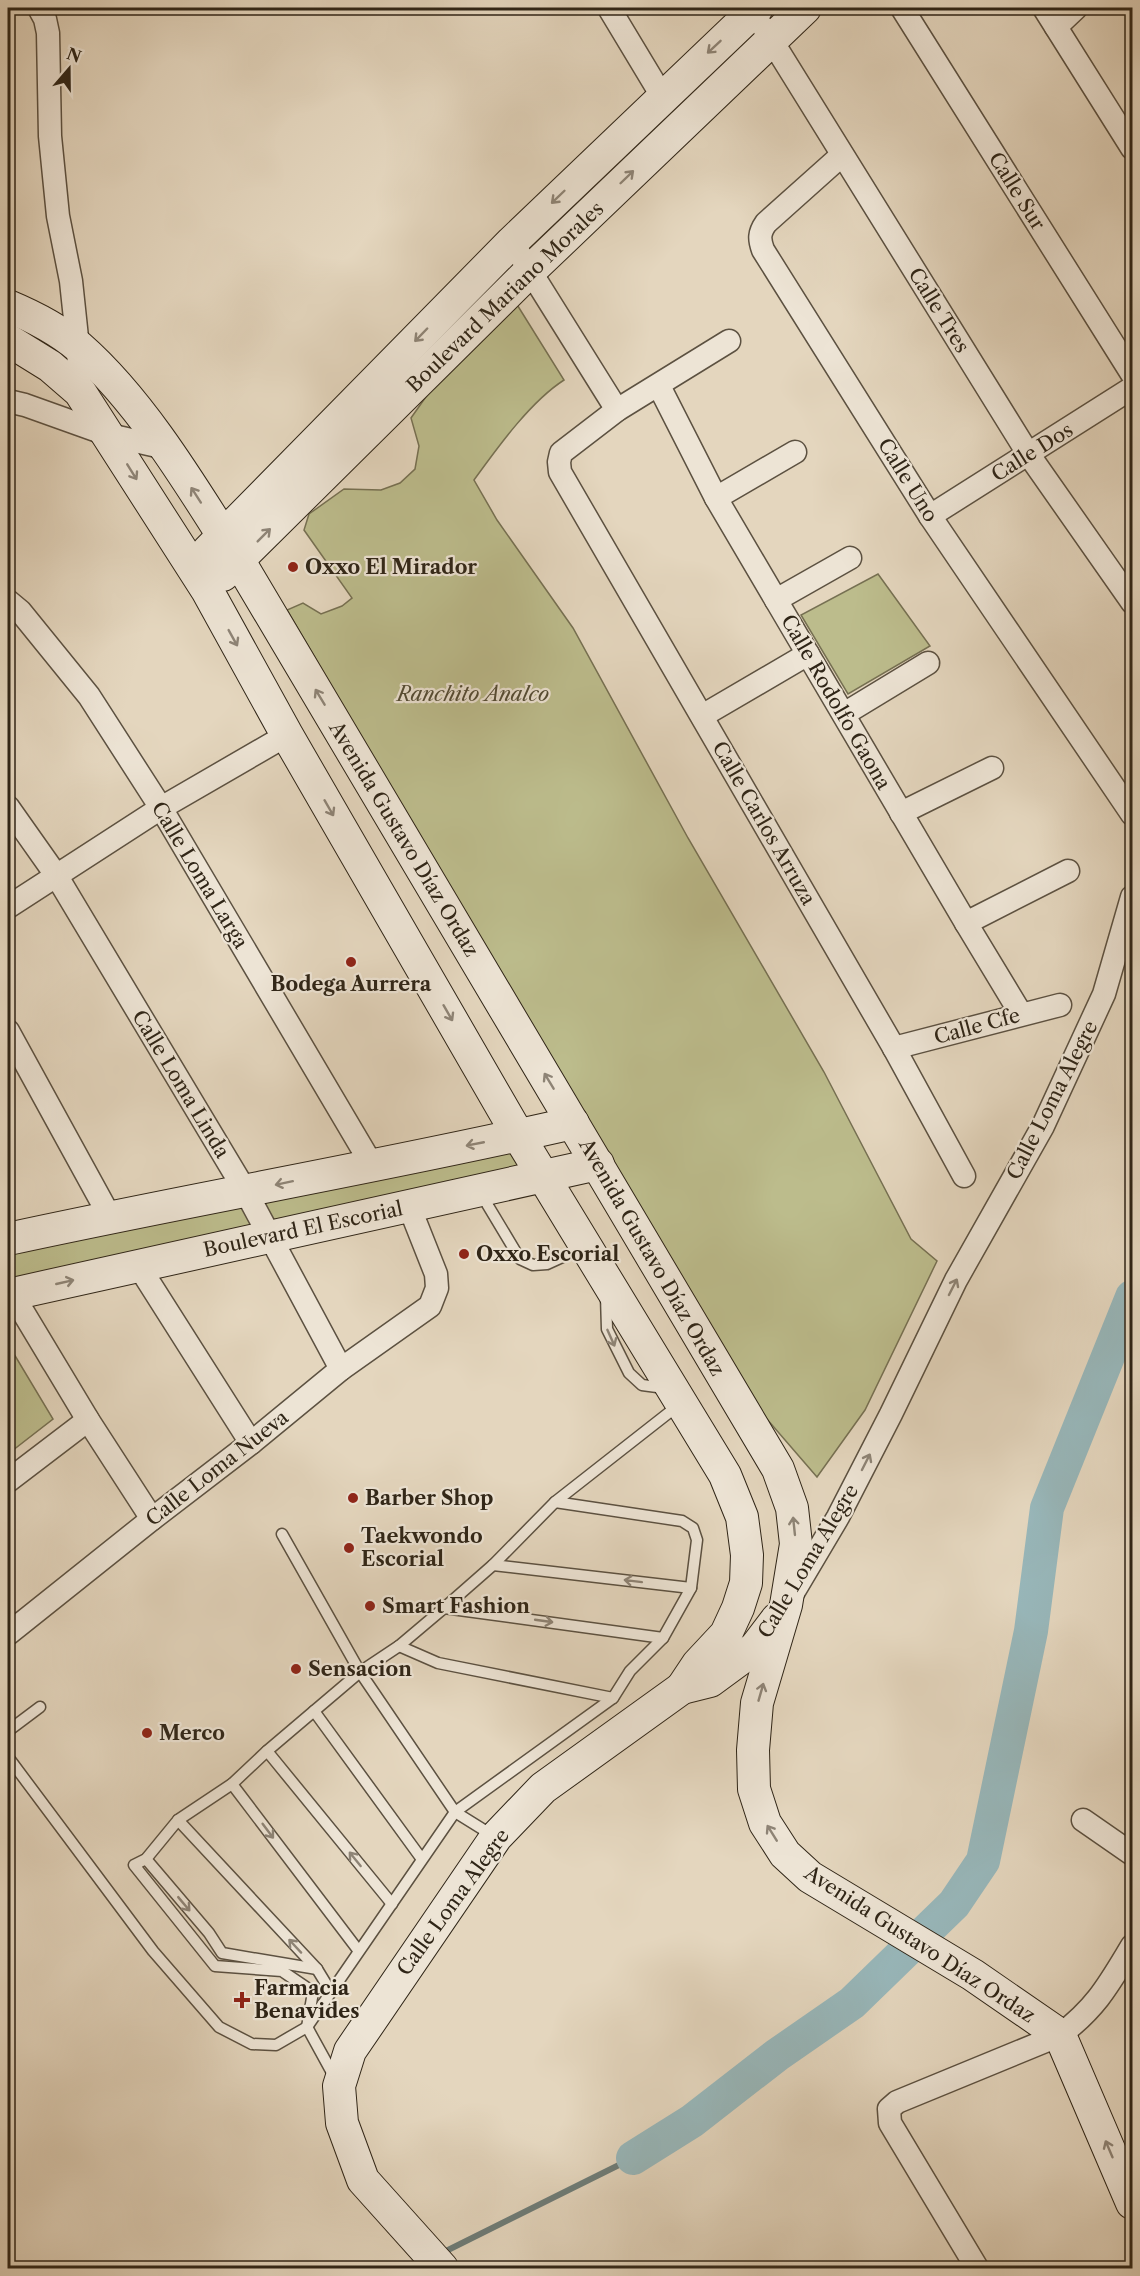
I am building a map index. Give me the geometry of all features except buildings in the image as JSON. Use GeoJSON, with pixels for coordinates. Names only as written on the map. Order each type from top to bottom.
{"type":"FeatureCollection","features":[{"type":"Feature","properties":{"kind":"street"},"geometry":{"type":"LineString","coordinates":[[39,8],[45,19],[48,33],[50,136],[58,216],[72,281],[80,392]]}},
{"type":"Feature","properties":{"kind":"street"},"geometry":{"type":"LineString","coordinates":[[609,8],[662,96]]}},
{"type":"Feature","properties":{"kind":"street","name":"Boulevard Mariano Morales"},"geometry":{"type":"LineString","coordinates":[[200,579],[531,270],[806,8]]}},
{"type":"Feature","properties":{"kind":"street","name":"Calle Sur"},"geometry":{"type":"LineString","coordinates":[[902,8],[1132,374]]}},
{"type":"Feature","properties":{"kind":"street"},"geometry":{"type":"LineString","coordinates":[[1044,8],[1132,148]]}},
{"type":"Feature","properties":{"kind":"street"},"geometry":{"type":"LineString","coordinates":[[1056,27],[1076,8]]}},
{"type":"Feature","properties":{"kind":"street","name":"Boulevard Mariano Morales"},"geometry":{"type":"LineString","coordinates":[[231,549],[512,242],[754,9]]}},
{"type":"Feature","properties":{"kind":"street","name":"Calle Tres"},"geometry":{"type":"LineString","coordinates":[[754,9],[1029,455],[1132,602]]}},
{"type":"Feature","properties":{"kind":"street","name":"Calle Uno"},"geometry":{"type":"LineString","coordinates":[[842,155],[766,223],[761,230],[759,240],[763,250],[930,516],[1132,814]]}},
{"type":"Feature","properties":{"kind":"street"},"geometry":{"type":"LineString","coordinates":[[512,242],[617,410],[729,341]]}},
{"type":"Feature","properties":{"kind":"street","name":"Avenida Gustavo Díaz Ordaz"},"geometry":{"type":"LineString","coordinates":[[8,306],[29,315],[78,347],[117,387],[166,448],[231,549],[778,1469],[792,1508],[796,1544],[786,1605],[757,1703],[753,1750],[754,1790],[765,1823],[785,1854],[810,1877],[973,1975],[1060,2035]]}},
{"type":"Feature","properties":{"kind":"street"},"geometry":{"type":"LineString","coordinates":[[8,340],[50,366],[80,392],[200,579],[287,735],[518,1135],[725,1475],[742,1517],[747,1555],[746,1583],[726,1634],[698,1664],[682,1688]]}},
{"type":"Feature","properties":{"kind":"street","name":"Calle Rodolfo Gaona"},"geometry":{"type":"LineString","coordinates":[[658,386],[716,498],[1022,1014]]}},
{"type":"Feature","properties":{"kind":"street","name":"Calle Dos"},"geometry":{"type":"LineString","coordinates":[[930,516],[1132,388]]}},
{"type":"Feature","properties":{"kind":"street"},"geometry":{"type":"LineString","coordinates":[[8,401],[109,435],[166,448]]}},
{"type":"Feature","properties":{"kind":"street","name":"Calle Carlos Arruza"},"geometry":{"type":"LineString","coordinates":[[617,410],[561,453],[560,472],[894,1048],[964,1176]]}},
{"type":"Feature","properties":{"kind":"street"},"geometry":{"type":"LineString","coordinates":[[716,498],[795,452]]}},
{"type":"Feature","properties":{"kind":"street"},"geometry":{"type":"LineString","coordinates":[[776,600],[850,558]]}},
{"type":"Feature","properties":{"kind":"street","name":"Calle Loma Larga"},"geometry":{"type":"LineString","coordinates":[[8,601],[20,611],[89,696],[161,808],[372,1165]]}},
{"type":"Feature","properties":{"kind":"street"},"geometry":{"type":"LineString","coordinates":[[702,716],[808,654]]}},
{"type":"Feature","properties":{"kind":"street"},"geometry":{"type":"LineString","coordinates":[[844,714],[928,663]]}},
{"type":"Feature","properties":{"kind":"street"},"geometry":{"type":"LineString","coordinates":[[8,907],[161,808],[287,735]]}},
{"type":"Feature","properties":{"kind":"street"},"geometry":{"type":"LineString","coordinates":[[901,813],[992,768]]}},
{"type":"Feature","properties":{"kind":"street","name":"Calle Loma Linda"},"geometry":{"type":"LineString","coordinates":[[8,807],[56,875],[246,1192],[341,1369]]}},
{"type":"Feature","properties":{"kind":"street"},"geometry":{"type":"LineString","coordinates":[[966,923],[1068,871]]}},
{"type":"Feature","properties":{"kind":"street","name":"Calle Loma Alegre"},"geometry":{"type":"LineString","coordinates":[[442,2268],[363,2180],[342,2123],[339,2086],[350,2051],[496,1838],[543,1788],[682,1688],[710,1681],[755,1648],[770,1631],[838,1517],[956,1280],[1043,1126],[1104,994],[1132,897]]}},
{"type":"Feature","properties":{"kind":"street","name":"Calle Cfe"},"geometry":{"type":"LineString","coordinates":[[894,1048],[1060,1005]]}},
{"type":"Feature","properties":{"kind":"street"},"geometry":{"type":"LineString","coordinates":[[8,1031],[110,1216]]}},
{"type":"Feature","properties":{"kind":"street"},"geometry":{"type":"LineString","coordinates":[[8,1239],[110,1216],[246,1192],[573,1123]]}},
{"type":"Feature","properties":{"kind":"street","name":"Boulevard El Escorial"},"geometry":{"type":"LineString","coordinates":[[9,1292],[598,1164]]}},
{"type":"Feature","properties":{"kind":"street","name":"Calle Loma Nueva"},"geometry":{"type":"LineString","coordinates":[[8,1634],[152,1518],[251,1443],[341,1369],[430,1306],[437,1288],[436,1274],[410,1206]]}},
{"type":"Feature","properties":{"kind":"street"},"geometry":{"type":"LineString","coordinates":[[138,1265],[251,1443]]}},
{"type":"Feature","properties":{"kind":"street"},"geometry":{"type":"LineString","coordinates":[[9,1292],[152,1518]]}},
{"type":"Feature","properties":{"kind":"street"},"geometry":{"type":"LineString","coordinates":[[8,1481],[88,1420]]}},
{"type":"Feature","properties":{"kind":"street"},"geometry":{"type":"LineString","coordinates":[[1083,1820],[1132,1854]]}},
{"type":"Feature","properties":{"kind":"street"},"geometry":{"type":"LineString","coordinates":[[977,2268],[890,2123],[889,2109],[897,2102],[1060,2035],[1082,2018],[1103,1994],[1132,1946]]}},
{"type":"Feature","properties":{"kind":"street"},"geometry":{"type":"LineString","coordinates":[[1060,2035],[1132,2203]]}},
{"type":"Feature","properties":{"kind":"lane"},"geometry":{"type":"LineString","coordinates":[[479,1191],[520,1259],[533,1265],[547,1264],[585,1246]]}},
{"type":"Feature","properties":{"kind":"lane"},"geometry":{"type":"LineString","coordinates":[[339,2086],[307,2027],[313,1992],[282,1971],[215,1966],[134,1865],[146,1859],[177,1820],[232,1784],[360,1672],[399,1646],[444,1608],[493,1565],[555,1502],[675,1394]]}},
{"type":"Feature","properties":{"kind":"lane"},"geometry":{"type":"LineString","coordinates":[[8,1757],[153,1951],[219,2027],[252,2044],[276,2045],[307,2027],[455,1812],[613,1698],[630,1671],[663,1638],[691,1588],[697,1540],[693,1528],[688,1524],[682,1521],[555,1502]]}},
{"type":"Feature","properties":{"kind":"lane"},"geometry":{"type":"LineString","coordinates":[[282,1534],[360,1672],[455,1812],[496,1838]]}},
{"type":"Feature","properties":{"kind":"lane"},"geometry":{"type":"LineString","coordinates":[[493,1565],[691,1588]]}},
{"type":"Feature","properties":{"kind":"lane"},"geometry":{"type":"LineString","coordinates":[[444,1608],[663,1638]]}},
{"type":"Feature","properties":{"kind":"lane"},"geometry":{"type":"LineString","coordinates":[[399,1646],[438,1663],[613,1698]]}},
{"type":"Feature","properties":{"kind":"lane"},"geometry":{"type":"LineString","coordinates":[[8,1731],[40,1707]]}},
{"type":"Feature","properties":{"kind":"lane"},"geometry":{"type":"LineString","coordinates":[[314,1711],[422,1858]]}},
{"type":"Feature","properties":{"kind":"lane"},"geometry":{"type":"LineString","coordinates":[[267,1751],[392,1904]]}},
{"type":"Feature","properties":{"kind":"lane"},"geometry":{"type":"LineString","coordinates":[[232,1784],[358,1950]]}},
{"type":"Feature","properties":{"kind":"lane"},"geometry":{"type":"LineString","coordinates":[[177,1820],[317,1969],[331,1992]]}},
{"type":"Feature","properties":{"kind":"lane"},"geometry":{"type":"LineString","coordinates":[[146,1859],[209,1933],[222,1953],[317,1969]]}},
{"type":"Feature","properties":{"kind":"green space","name":"Ranchito Analco"},"geometry":{"type":"Polygon","coordinates":[[[516,303],[564,380],[551,389],[527,413],[474,480],[497,520],[573,628],[688,838],[824,1072],[911,1239],[937,1261],[865,1410],[817,1477],[741,1389],[287,610],[303,603],[321,614],[342,606],[352,598],[304,530],[309,514],[344,489],[381,490],[400,483],[415,469],[419,446],[411,418],[430,391],[516,303]]]}},
{"type":"Feature","properties":{"kind":"green space"},"geometry":{"type":"Polygon","coordinates":[[[878,574],[930,646],[848,694],[801,615],[878,574]]]}},
{"type":"Feature","properties":{"kind":"green space"},"geometry":{"type":"Polygon","coordinates":[[[517,1139],[541,1175],[270,1233],[248,1193],[517,1139]]]}},
{"type":"Feature","properties":{"kind":"green space"},"geometry":{"type":"Polygon","coordinates":[[[245,1193],[268,1236],[8,1283],[8,1240],[245,1193]]]}},
{"type":"Feature","properties":{"kind":"green space"},"geometry":{"type":"Polygon","coordinates":[[[8,1344],[53,1419],[8,1454],[8,1344]]]}},
{"type":"Feature","properties":{"kind":"waterway"},"geometry":{"type":"LineString","coordinates":[[633,2158],[692,2121],[777,2055],[852,2003],[954,1904],[983,1861],[1031,1631],[1047,1508],[1132,1297]]}},
{"type":"Feature","properties":{"kind":"waterway"},"geometry":{"type":"LineString","coordinates":[[442,2253],[633,2158]]}},
{"type":"Feature","properties":{"kind":"waterway"},"geometry":{"type":"LineString","coordinates":[[412,2268],[425,2262]]}},
{"type":"Feature","properties":{"kind":"place","name":"Oxxo El Mirador"},"geometry":{"type":"Point","coordinates":[293,567]}},
{"type":"Feature","properties":{"kind":"place","name":"Bodega Aurrera"},"geometry":{"type":"Point","coordinates":[351,962]}},
{"type":"Feature","properties":{"kind":"place","name":"Oxxo Escorial"},"geometry":{"type":"Point","coordinates":[464,1254]}},
{"type":"Feature","properties":{"kind":"place","name":"Barber Shop"},"geometry":{"type":"Point","coordinates":[353,1498]}},
{"type":"Feature","properties":{"kind":"place","name":"Taekwondo Escorial"},"geometry":{"type":"Point","coordinates":[349,1548]}},
{"type":"Feature","properties":{"kind":"place","name":"Smart Fashion"},"geometry":{"type":"Point","coordinates":[370,1606]}},
{"type":"Feature","properties":{"kind":"place","name":"Sensacion"},"geometry":{"type":"Point","coordinates":[296,1669]}},
{"type":"Feature","properties":{"kind":"place","name":"Merco"},"geometry":{"type":"Point","coordinates":[147,1733]}},
{"type":"Feature","properties":{"kind":"place","name":"Farmacia Benavides"},"geometry":{"type":"Point","coordinates":[242,2000]}}]}
